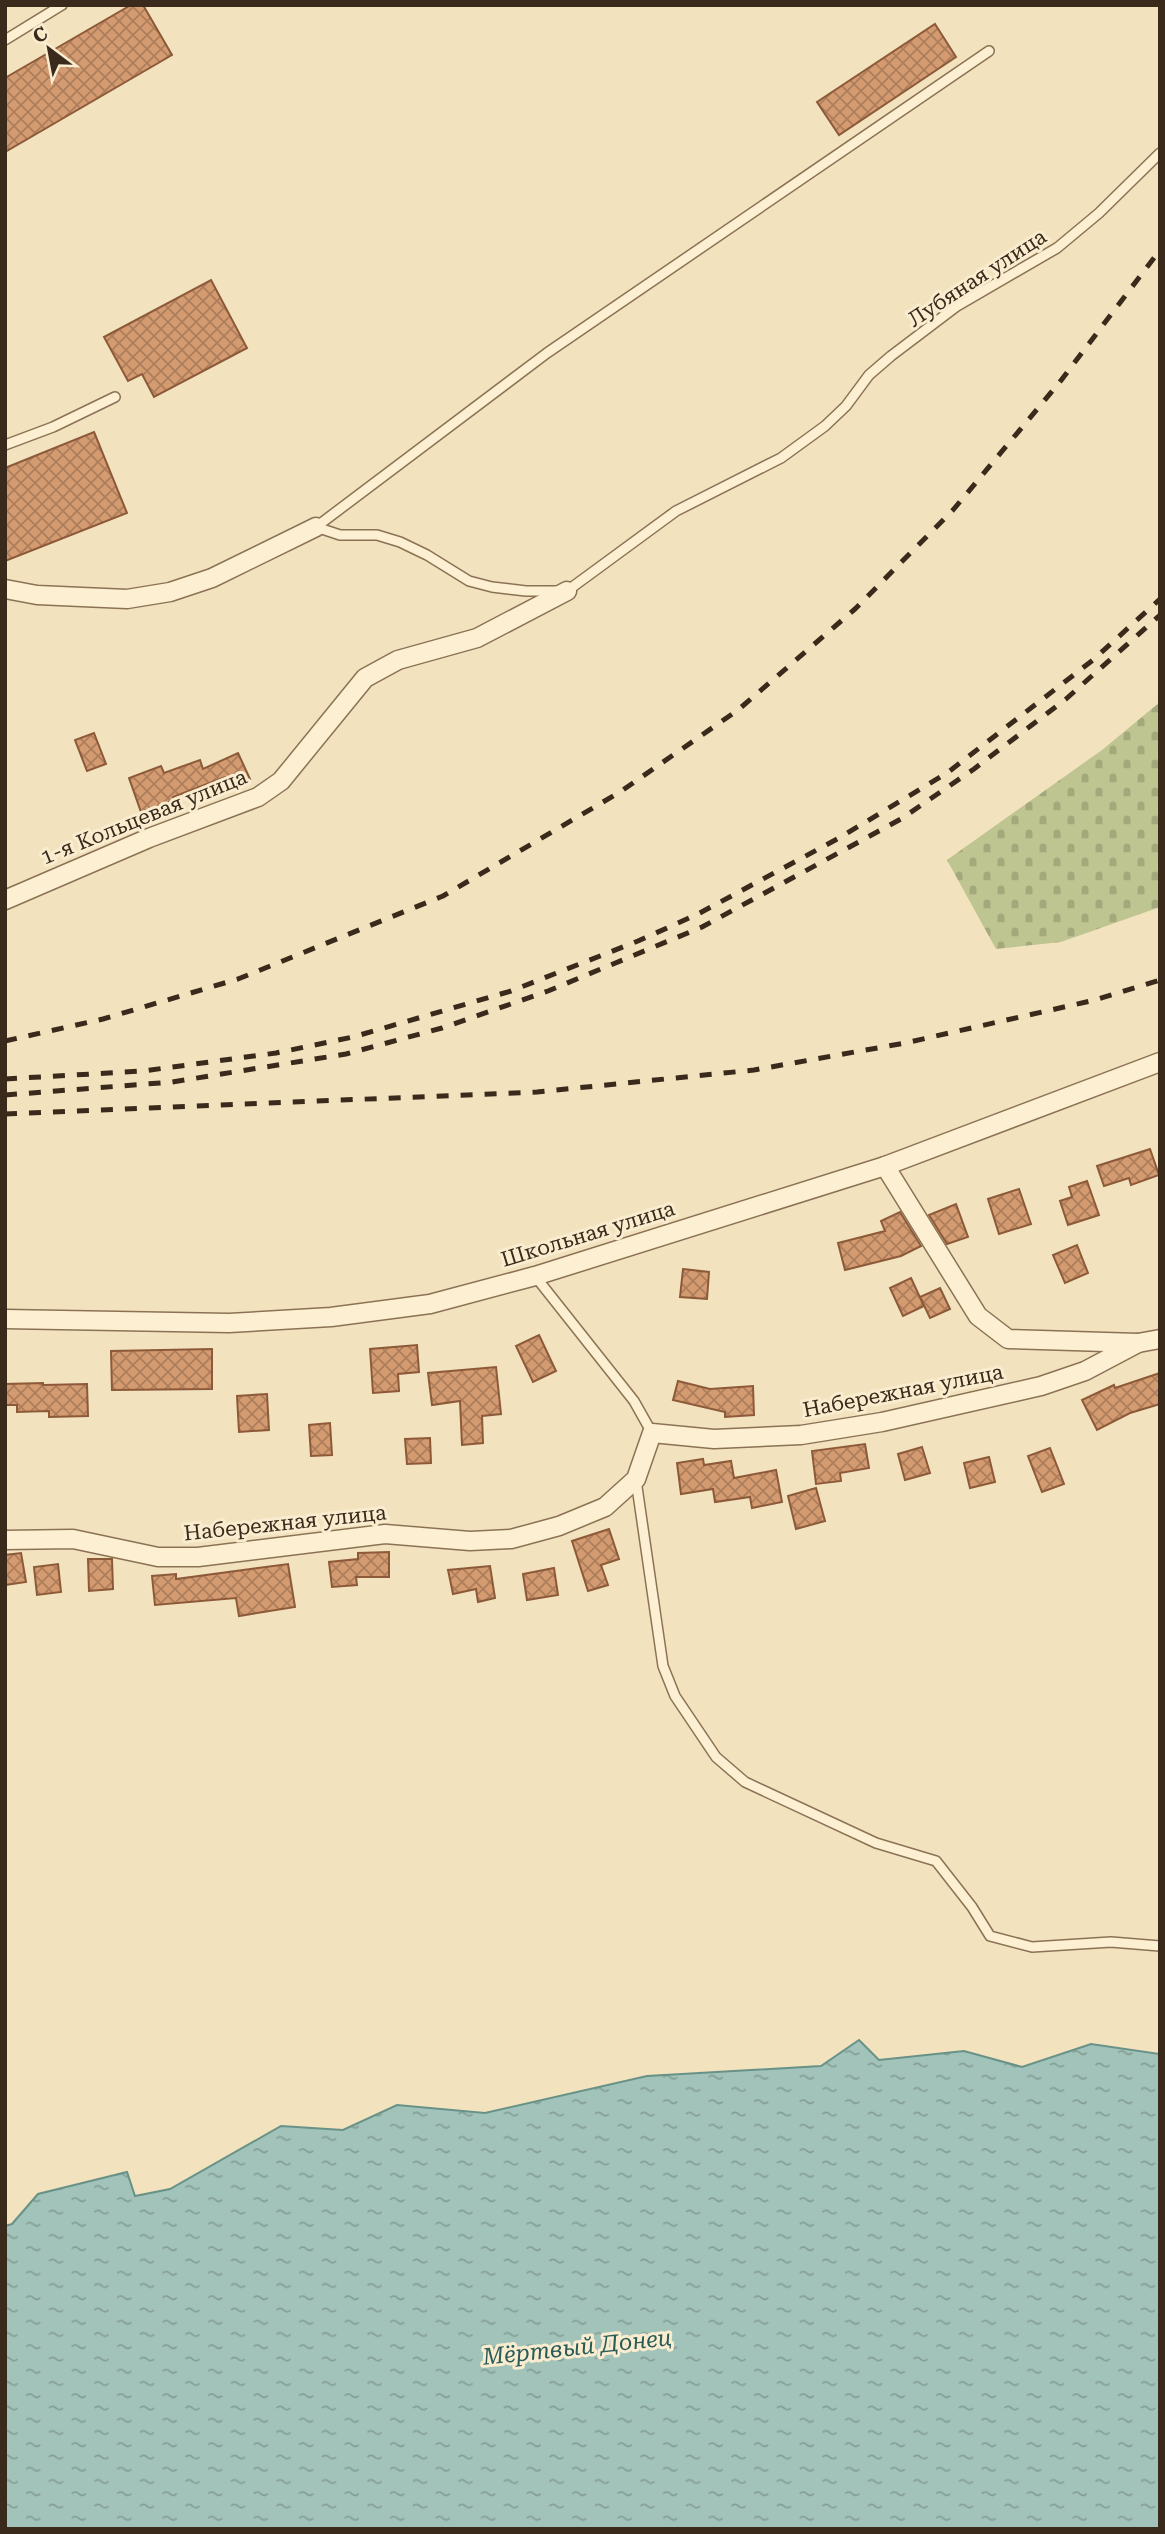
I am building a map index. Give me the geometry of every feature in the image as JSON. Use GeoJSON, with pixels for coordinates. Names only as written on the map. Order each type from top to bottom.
{"type":"FeatureCollection","features":[{"type":"Feature","properties":{"kind":"street"},"geometry":{"type":"LineString","coordinates":[[5,589],[37,595],[127,599],[170,592],[212,578],[316,527]]}},
{"type":"Feature","properties":{"kind":"street","name":"1-я Кольцевая улица"},"geometry":{"type":"LineString","coordinates":[[5,900],[149,838],[258,797],[281,781],[365,678],[398,660],[477,638],[568,591]]}},
{"type":"Feature","properties":{"kind":"street","name":"Школьная улица"},"geometry":{"type":"LineString","coordinates":[[5,1319],[229,1323],[331,1317],[430,1304],[535,1276],[885,1166],[1160,1062]]}},
{"type":"Feature","properties":{"kind":"street","name":"Набережная улица"},"geometry":{"type":"LineString","coordinates":[[885,1166],[978,1316],[1008,1339],[1138,1343],[1160,1339]]}},
{"type":"Feature","properties":{"kind":"street","name":"Набережная улица"},"geometry":{"type":"LineString","coordinates":[[5,1540],[73,1539],[158,1557],[185,1557],[385,1534],[470,1541],[511,1539],[559,1526],[605,1507],[636,1479],[652,1433],[714,1439],[801,1435],[882,1422],[1041,1386],[1085,1371],[1138,1343]]}},
{"type":"Feature","properties":{"kind":"lane"},"geometry":{"type":"LineString","coordinates":[[5,40],[62,5]]}},
{"type":"Feature","properties":{"kind":"lane"},"geometry":{"type":"LineString","coordinates":[[316,527],[547,353],[989,51]]}},
{"type":"Feature","properties":{"kind":"lane","name":"Лубяная улица"},"geometry":{"type":"LineString","coordinates":[[568,591],[676,511],[781,458],[825,426],[846,406],[869,375],[891,356],[957,306],[1058,248],[1099,213],[1160,153]]}},
{"type":"Feature","properties":{"kind":"lane"},"geometry":{"type":"LineString","coordinates":[[5,445],[53,428],[115,397]]}},
{"type":"Feature","properties":{"kind":"lane"},"geometry":{"type":"LineString","coordinates":[[316,527],[340,536],[377,535],[400,542],[469,581],[492,587],[526,591],[568,591]]}},
{"type":"Feature","properties":{"kind":"lane"},"geometry":{"type":"LineString","coordinates":[[535,1276],[634,1401],[652,1433]]}},
{"type":"Feature","properties":{"kind":"lane"},"geometry":{"type":"LineString","coordinates":[[636,1479],[663,1666],[675,1696],[716,1757],[744,1782],[876,1843],[936,1861],[972,1907],[990,1936],[1032,1947],[1111,1942],[1160,1946]]}},
{"type":"Feature","properties":{"kind":"green space"},"geometry":{"type":"Polygon","coordinates":[[[1160,702],[1160,907],[1061,942],[996,949],[947,860],[1102,750],[1160,702]]]}},
{"type":"Feature","properties":{"kind":"water","name":"Мёртвый Донец"},"geometry":{"type":"Polygon","coordinates":[[[859,2040],[879,2060],[964,2051],[1022,2067],[1091,2044],[1160,2054],[1160,2529],[5,2529],[5,2226],[12,2224],[38,2194],[127,2172],[135,2196],[170,2189],[281,2126],[343,2130],[397,2105],[485,2113],[647,2076],[821,2066],[859,2040]]]}},
{"type":"Feature","properties":{"kind":"building"},"geometry":{"type":"Polygon","coordinates":[[[131,5],[143,5],[172,55],[5,152],[5,78],[131,5]]]}},
{"type":"Feature","properties":{"kind":"building"},"geometry":{"type":"Polygon","coordinates":[[[935,24],[956,57],[839,135],[817,102],[935,24]]]}},
{"type":"Feature","properties":{"kind":"building"},"geometry":{"type":"Polygon","coordinates":[[[211,280],[247,348],[154,397],[142,374],[128,381],[104,337],[211,280]]]}},
{"type":"Feature","properties":{"kind":"building"},"geometry":{"type":"Polygon","coordinates":[[[94,432],[127,513],[5,561],[5,468],[94,432]]]}},
{"type":"Feature","properties":{"kind":"building"},"geometry":{"type":"Polygon","coordinates":[[[94,733],[106,764],[87,771],[75,740],[94,733]]]}},
{"type":"Feature","properties":{"kind":"building"},"geometry":{"type":"Polygon","coordinates":[[[238,753],[250,779],[231,788],[225,777],[141,812],[129,778],[161,766],[164,773],[200,760],[203,769],[238,753]]]}},
{"type":"Feature","properties":{"kind":"building"},"geometry":{"type":"Polygon","coordinates":[[[1150,1149],[1159,1175],[1131,1185],[1129,1178],[1104,1186],[1097,1166],[1150,1149]]]}},
{"type":"Feature","properties":{"kind":"building"},"geometry":{"type":"Polygon","coordinates":[[[1087,1181],[1099,1215],[1068,1225],[1060,1201],[1072,1197],[1069,1187],[1087,1181]]]}},
{"type":"Feature","properties":{"kind":"building"},"geometry":{"type":"Polygon","coordinates":[[[1019,1189],[1031,1224],[999,1234],[988,1199],[1019,1189]]]}},
{"type":"Feature","properties":{"kind":"building"},"geometry":{"type":"Polygon","coordinates":[[[956,1204],[968,1237],[947,1244],[929,1215],[956,1204]]]}},
{"type":"Feature","properties":{"kind":"building"},"geometry":{"type":"Polygon","coordinates":[[[900,1212],[921,1246],[901,1256],[845,1270],[838,1243],[885,1231],[881,1221],[900,1212]]]}},
{"type":"Feature","properties":{"kind":"building"},"geometry":{"type":"Polygon","coordinates":[[[1077,1245],[1088,1273],[1065,1283],[1053,1255],[1077,1245]]]}},
{"type":"Feature","properties":{"kind":"building"},"geometry":{"type":"Polygon","coordinates":[[[683,1269],[709,1272],[707,1299],[680,1297],[683,1269]]]}},
{"type":"Feature","properties":{"kind":"building"},"geometry":{"type":"Polygon","coordinates":[[[911,1278],[924,1306],[903,1316],[890,1288],[911,1278]]]}},
{"type":"Feature","properties":{"kind":"building"},"geometry":{"type":"Polygon","coordinates":[[[940,1288],[950,1309],[930,1318],[920,1297],[940,1288]]]}},
{"type":"Feature","properties":{"kind":"building"},"geometry":{"type":"Polygon","coordinates":[[[539,1335],[556,1371],[533,1382],[516,1346],[539,1335]]]}},
{"type":"Feature","properties":{"kind":"building"},"geometry":{"type":"Polygon","coordinates":[[[417,1345],[419,1372],[398,1374],[399,1391],[373,1393],[370,1349],[417,1345]]]}},
{"type":"Feature","properties":{"kind":"building"},"geometry":{"type":"Polygon","coordinates":[[[212,1349],[212,1389],[112,1390],[111,1351],[212,1349]]]}},
{"type":"Feature","properties":{"kind":"building"},"geometry":{"type":"Polygon","coordinates":[[[496,1367],[501,1414],[482,1416],[483,1443],[462,1445],[460,1401],[432,1405],[428,1373],[496,1367]]]}},
{"type":"Feature","properties":{"kind":"building"},"geometry":{"type":"Polygon","coordinates":[[[1160,1373],[1160,1404],[1130,1413],[1097,1430],[1082,1400],[1114,1385],[1115,1388],[1160,1373]]]}},
{"type":"Feature","properties":{"kind":"building"},"geometry":{"type":"Polygon","coordinates":[[[678,1381],[710,1389],[753,1386],[754,1415],[725,1417],[725,1412],[673,1400],[678,1381]]]}},
{"type":"Feature","properties":{"kind":"building"},"geometry":{"type":"Polygon","coordinates":[[[5,1384],[87,1384],[88,1416],[49,1417],[49,1411],[17,1412],[17,1405],[5,1405],[5,1384]]]}},
{"type":"Feature","properties":{"kind":"building"},"geometry":{"type":"Polygon","coordinates":[[[267,1394],[269,1430],[239,1432],[237,1396],[267,1394]]]}},
{"type":"Feature","properties":{"kind":"building"},"geometry":{"type":"Polygon","coordinates":[[[330,1423],[332,1455],[311,1456],[309,1425],[330,1423]]]}},
{"type":"Feature","properties":{"kind":"building"},"geometry":{"type":"Polygon","coordinates":[[[430,1438],[431,1463],[407,1464],[405,1439],[430,1438]]]}},
{"type":"Feature","properties":{"kind":"building"},"geometry":{"type":"Polygon","coordinates":[[[865,1444],[869,1468],[840,1473],[841,1481],[816,1484],[812,1451],[865,1444]]]}},
{"type":"Feature","properties":{"kind":"building"},"geometry":{"type":"Polygon","coordinates":[[[922,1447],[930,1473],[905,1480],[898,1454],[922,1447]]]}},
{"type":"Feature","properties":{"kind":"building"},"geometry":{"type":"Polygon","coordinates":[[[1050,1448],[1064,1484],[1042,1492],[1028,1456],[1050,1448]]]}},
{"type":"Feature","properties":{"kind":"building"},"geometry":{"type":"Polygon","coordinates":[[[989,1457],[995,1482],[970,1488],[964,1463],[989,1457]]]}},
{"type":"Feature","properties":{"kind":"building"},"geometry":{"type":"Polygon","coordinates":[[[703,1459],[704,1465],[731,1461],[734,1478],[776,1470],[782,1502],[752,1508],[750,1497],[715,1502],[713,1489],[681,1494],[677,1463],[703,1459]]]}},
{"type":"Feature","properties":{"kind":"building"},"geometry":{"type":"Polygon","coordinates":[[[816,1488],[825,1521],[796,1529],[788,1496],[816,1488]]]}},
{"type":"Feature","properties":{"kind":"building"},"geometry":{"type":"Polygon","coordinates":[[[609,1529],[619,1559],[601,1565],[608,1585],[588,1591],[572,1541],[609,1529]]]}},
{"type":"Feature","properties":{"kind":"building"},"geometry":{"type":"Polygon","coordinates":[[[389,1552],[389,1577],[356,1577],[357,1585],[332,1587],[329,1562],[358,1559],[358,1553],[389,1552]]]}},
{"type":"Feature","properties":{"kind":"building"},"geometry":{"type":"Polygon","coordinates":[[[21,1553],[26,1582],[5,1585],[5,1555],[21,1553]]]}},
{"type":"Feature","properties":{"kind":"building"},"geometry":{"type":"Polygon","coordinates":[[[88,1559],[112,1559],[113,1589],[89,1591],[88,1559]]]}},
{"type":"Feature","properties":{"kind":"building"},"geometry":{"type":"Polygon","coordinates":[[[58,1564],[61,1592],[37,1595],[34,1567],[58,1564]]]}},
{"type":"Feature","properties":{"kind":"building"},"geometry":{"type":"Polygon","coordinates":[[[288,1564],[295,1607],[239,1616],[236,1598],[155,1605],[152,1576],[176,1574],[176,1579],[288,1564]]]}},
{"type":"Feature","properties":{"kind":"building"},"geometry":{"type":"Polygon","coordinates":[[[490,1566],[495,1598],[478,1602],[476,1589],[453,1594],[448,1570],[490,1566]]]}},
{"type":"Feature","properties":{"kind":"building"},"geometry":{"type":"Polygon","coordinates":[[[554,1568],[558,1595],[527,1600],[523,1574],[554,1568]]]}},
{"type":"Feature","properties":{"kind":"railway"},"geometry":{"type":"LineString","coordinates":[[5,1041],[103,1019],[238,979],[443,896],[620,792],[738,710],[855,609],[953,510],[1059,383],[1160,250]]}},
{"type":"Feature","properties":{"kind":"railway"},"geometry":{"type":"LineString","coordinates":[[5,1079],[143,1071],[276,1053],[353,1037],[511,991],[638,941],[698,914],[839,838],[947,773],[1093,660],[1160,599]]}},
{"type":"Feature","properties":{"kind":"railway"},"geometry":{"type":"LineString","coordinates":[[5,1095],[172,1082],[346,1054],[442,1028],[548,991],[702,927],[901,819],[974,769],[1066,699],[1160,615]]}},
{"type":"Feature","properties":{"kind":"railway"},"geometry":{"type":"LineString","coordinates":[[5,1114],[537,1092],[754,1070],[905,1043],[1095,1000],[1160,980]]}}]}
